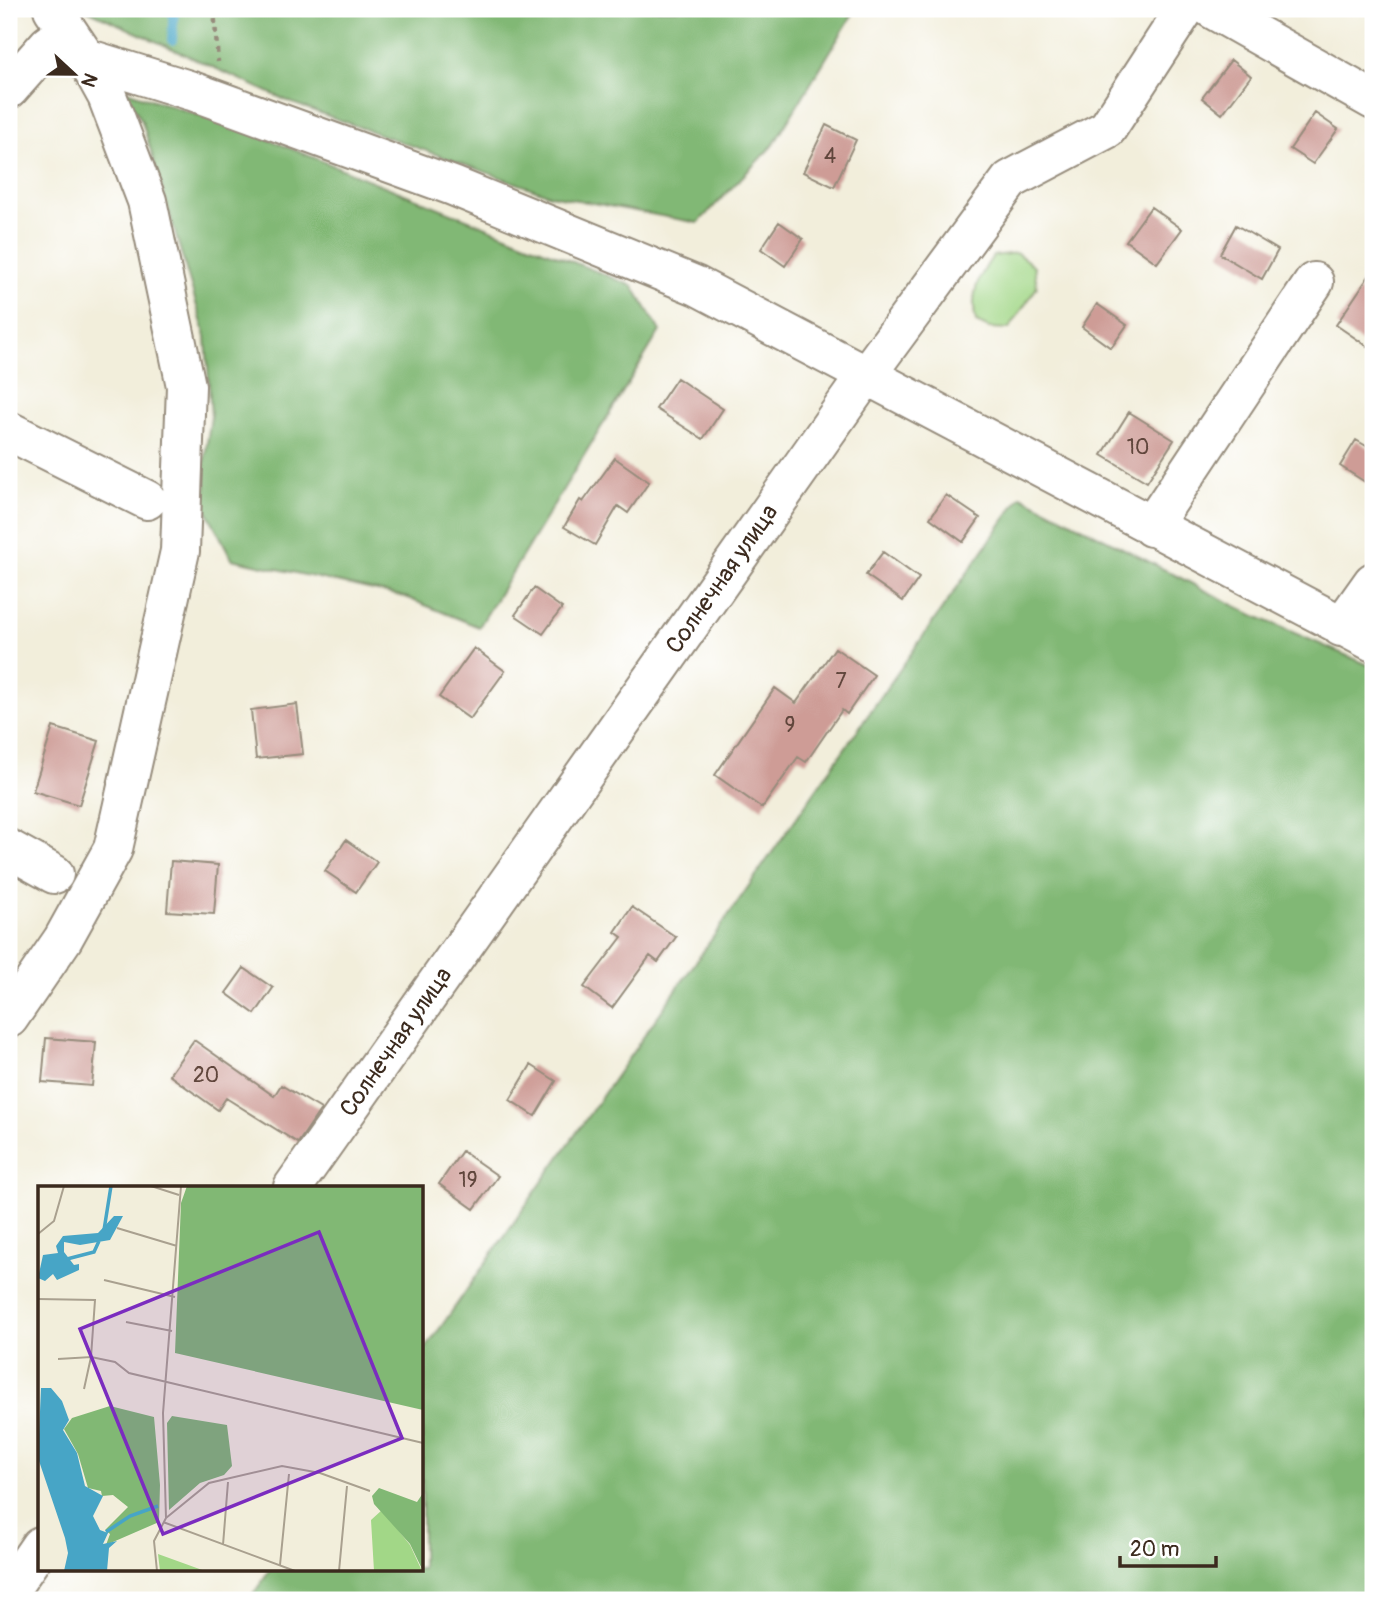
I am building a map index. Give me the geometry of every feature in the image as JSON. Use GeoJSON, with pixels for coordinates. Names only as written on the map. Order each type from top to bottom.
{"type":"FeatureCollection","features":[{"type":"Feature","properties":{"kind":"street","name":"Солнечная улица"},"geometry":{"type":"LineString","coordinates":[[294,1186],[867,374],[1010,180],[1107,129],[1185,9]]}},
{"type":"Feature","properties":{"kind":"street"},"geometry":{"type":"LineString","coordinates":[[1212,9],[1373,100]]}},
{"type":"Feature","properties":{"kind":"street"},"geometry":{"type":"LineString","coordinates":[[69,33],[210,97],[453,186],[697,286],[1357,635],[1373,582]]}},
{"type":"Feature","properties":{"kind":"street"},"geometry":{"type":"LineString","coordinates":[[9,89],[48,45],[69,33]]}},
{"type":"Feature","properties":{"kind":"street"},"geometry":{"type":"LineString","coordinates":[[9,1018],[63,939],[113,849],[180,551],[186,386],[146,201],[107,96],[69,33]]}},
{"type":"Feature","properties":{"kind":"street"},"geometry":{"type":"LineString","coordinates":[[1151,527],[1314,282]]}},
{"type":"Feature","properties":{"kind":"street"},"geometry":{"type":"LineString","coordinates":[[9,431],[147,500]]}},
{"type":"Feature","properties":{"kind":"street"},"geometry":{"type":"LineString","coordinates":[[9,849],[54,874]]}},
{"type":"Feature","properties":{"kind":"street"},"geometry":{"type":"LineString","coordinates":[[9,1591],[38,1549]]}},
{"type":"Feature","properties":{"kind":"path"},"geometry":{"type":"LineString","coordinates":[[210,97],[218,65],[214,9]]}},
{"type":"Feature","properties":{"kind":"green space"},"geometry":{"type":"Polygon","coordinates":[[[85,9],[856,9],[774,144],[698,223],[550,195],[292,103],[85,9]]]}},
{"type":"Feature","properties":{"kind":"green space"},"geometry":{"type":"Polygon","coordinates":[[[123,90],[255,134],[633,286],[660,331],[479,627],[405,597],[232,559],[199,496],[211,417],[206,337],[142,121],[123,90]]]}},
{"type":"Feature","properties":{"kind":"green space"},"geometry":{"type":"Polygon","coordinates":[[[1017,253],[1034,266],[1037,287],[1009,329],[989,328],[976,322],[975,295],[987,264],[993,256],[1017,253]]]}},
{"type":"Feature","properties":{"kind":"green space"},"geometry":{"type":"Polygon","coordinates":[[[1021,496],[1253,615],[1373,667],[1373,1600],[249,1600],[270,1570],[424,1570],[424,1351],[1021,496]]]}},
{"type":"Feature","properties":{"kind":"building"},"geometry":{"type":"Polygon","coordinates":[[[1231,60],[1251,76],[1222,114],[1202,98],[1231,60]]]}},
{"type":"Feature","properties":{"kind":"building"},"geometry":{"type":"Polygon","coordinates":[[[1315,113],[1338,129],[1313,164],[1290,149],[1315,113]]]}},
{"type":"Feature","properties":{"kind":"building"},"geometry":{"type":"Polygon","coordinates":[[[826,125],[856,140],[834,187],[803,172],[826,125]]]}},
{"type":"Feature","properties":{"kind":"building"},"geometry":{"type":"Polygon","coordinates":[[[1151,207],[1182,229],[1157,263],[1126,241],[1151,207]]]}},
{"type":"Feature","properties":{"kind":"building"},"geometry":{"type":"Polygon","coordinates":[[[779,222],[803,239],[785,266],[761,249],[779,222]]]}},
{"type":"Feature","properties":{"kind":"building"},"geometry":{"type":"Polygon","coordinates":[[[1236,225],[1278,250],[1262,279],[1220,254],[1236,225]]]}},
{"type":"Feature","properties":{"kind":"building"},"geometry":{"type":"Polygon","coordinates":[[[1373,270],[1373,350],[1336,325],[1373,270]]]}},
{"type":"Feature","properties":{"kind":"building"},"geometry":{"type":"Polygon","coordinates":[[[1097,304],[1127,325],[1111,348],[1082,327],[1097,304]]]}},
{"type":"Feature","properties":{"kind":"building"},"geometry":{"type":"Polygon","coordinates":[[[677,378],[723,409],[703,439],[656,409],[677,378]]]}},
{"type":"Feature","properties":{"kind":"building"},"geometry":{"type":"Polygon","coordinates":[[[1129,412],[1174,440],[1147,482],[1102,455],[1129,412]]]}},
{"type":"Feature","properties":{"kind":"building"},"geometry":{"type":"Polygon","coordinates":[[[1356,440],[1373,450],[1373,487],[1340,466],[1356,440]]]}},
{"type":"Feature","properties":{"kind":"building"},"geometry":{"type":"Polygon","coordinates":[[[615,458],[649,482],[628,513],[618,506],[595,545],[564,527],[580,500],[583,502],[615,458]]]}},
{"type":"Feature","properties":{"kind":"building"},"geometry":{"type":"Polygon","coordinates":[[[946,495],[980,518],[963,542],[930,518],[946,495]]]}},
{"type":"Feature","properties":{"kind":"building"},"geometry":{"type":"Polygon","coordinates":[[[883,552],[919,578],[903,601],[866,575],[883,552]]]}},
{"type":"Feature","properties":{"kind":"building"},"geometry":{"type":"Polygon","coordinates":[[[534,588],[562,608],[543,634],[515,615],[534,588]]]}},
{"type":"Feature","properties":{"kind":"building"},"geometry":{"type":"Polygon","coordinates":[[[474,648],[505,671],[470,719],[439,697],[474,648]]]}},
{"type":"Feature","properties":{"kind":"building"},"geometry":{"type":"Polygon","coordinates":[[[835,648],[874,675],[847,714],[842,710],[806,762],[798,757],[762,808],[715,775],[775,688],[796,703],[835,648]]]}},
{"type":"Feature","properties":{"kind":"building"},"geometry":{"type":"Polygon","coordinates":[[[297,704],[303,754],[256,759],[251,710],[297,704]]]}},
{"type":"Feature","properties":{"kind":"building"},"geometry":{"type":"Polygon","coordinates":[[[53,727],[99,741],[79,805],[33,791],[53,727]]]}},
{"type":"Feature","properties":{"kind":"building"},"geometry":{"type":"Polygon","coordinates":[[[346,840],[377,862],[356,892],[325,871],[346,840]]]}},
{"type":"Feature","properties":{"kind":"building"},"geometry":{"type":"Polygon","coordinates":[[[171,861],[218,865],[214,914],[167,911],[171,861]]]}},
{"type":"Feature","properties":{"kind":"building"},"geometry":{"type":"Polygon","coordinates":[[[632,907],[676,937],[658,962],[650,956],[612,1008],[584,987],[622,937],[615,932],[632,907]]]}},
{"type":"Feature","properties":{"kind":"building"},"geometry":{"type":"Polygon","coordinates":[[[244,968],[273,988],[255,1014],[226,993],[244,968]]]}},
{"type":"Feature","properties":{"kind":"building"},"geometry":{"type":"Polygon","coordinates":[[[46,1038],[96,1042],[92,1086],[42,1082],[46,1038]]]}},
{"type":"Feature","properties":{"kind":"building"},"geometry":{"type":"Polygon","coordinates":[[[194,1040],[274,1096],[281,1085],[321,1109],[298,1143],[226,1098],[218,1110],[169,1075],[194,1040]]]}},
{"type":"Feature","properties":{"kind":"building"},"geometry":{"type":"Polygon","coordinates":[[[531,1065],[556,1081],[535,1116],[510,1100],[531,1065]]]}},
{"type":"Feature","properties":{"kind":"building"},"geometry":{"type":"Polygon","coordinates":[[[462,1151],[498,1176],[474,1209],[439,1184],[462,1151]]]}},
{"type":"Feature","properties":{"kind":"waterway"},"geometry":{"type":"LineString","coordinates":[[172,40],[174,9]]}}]}
